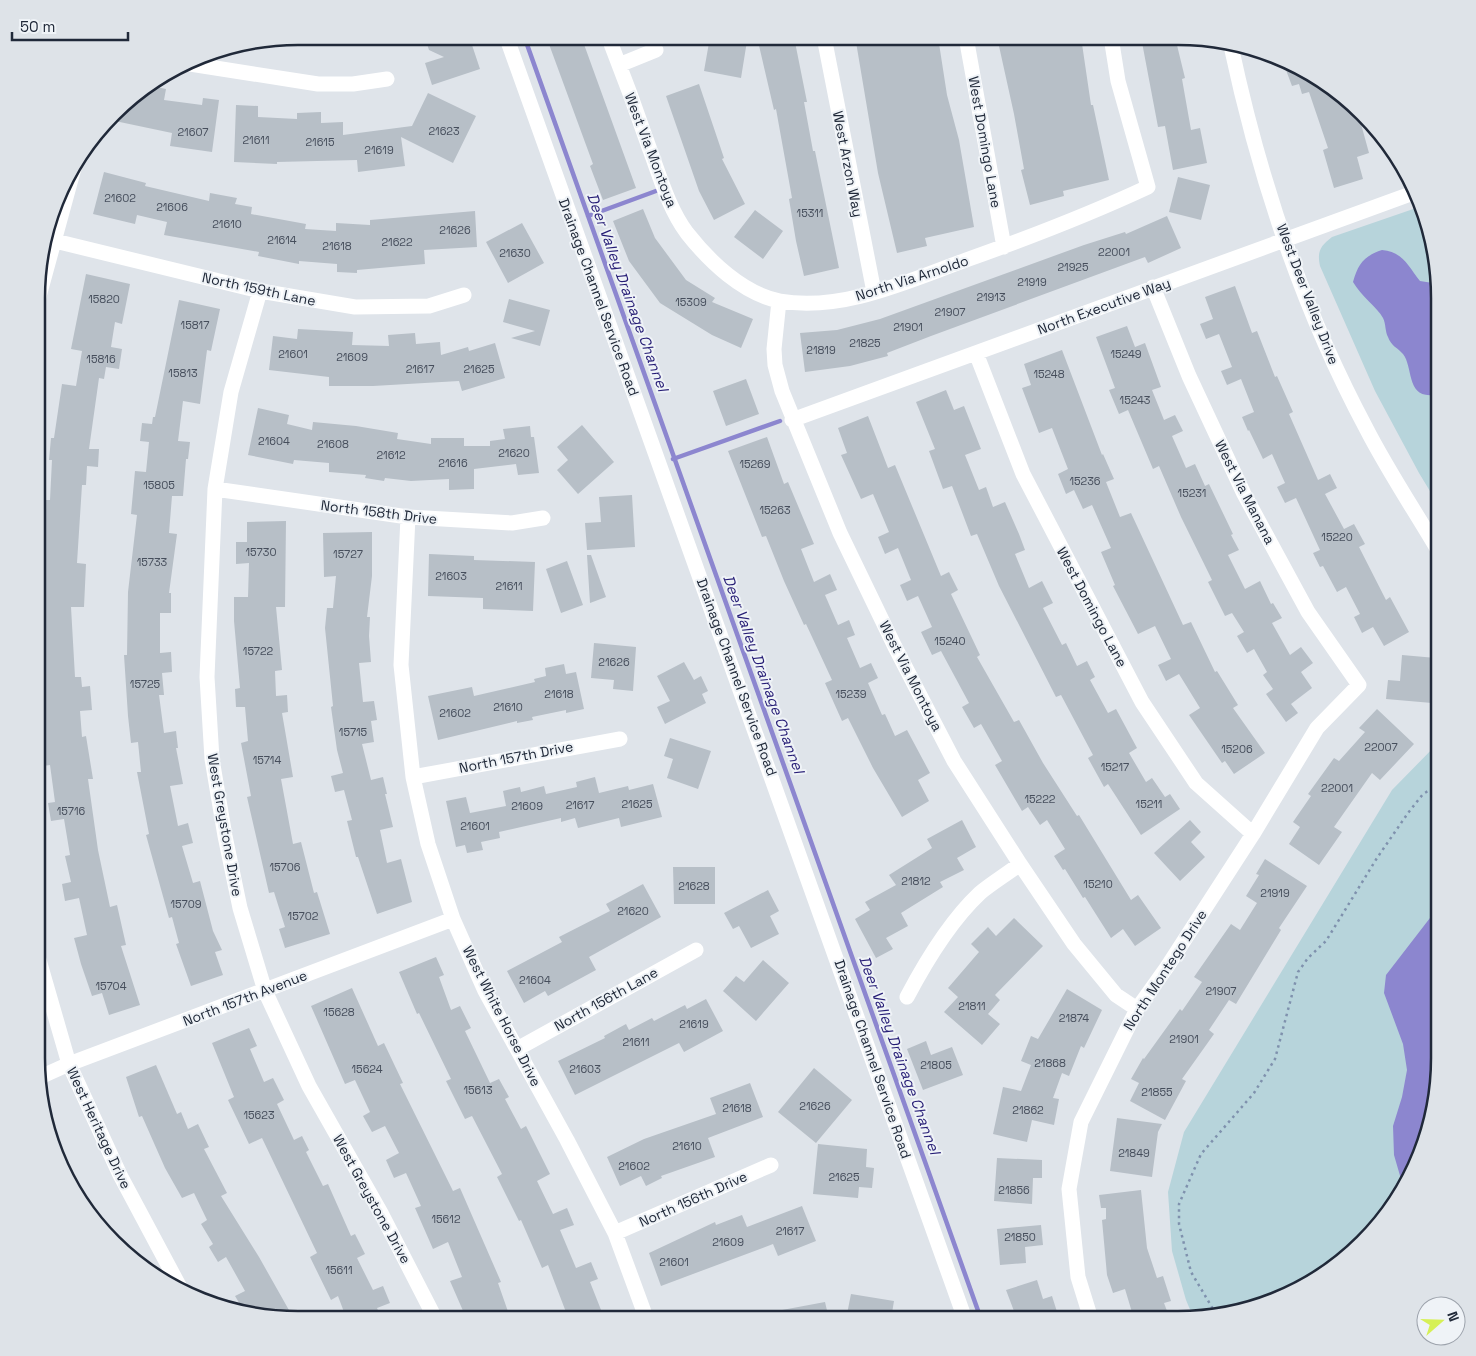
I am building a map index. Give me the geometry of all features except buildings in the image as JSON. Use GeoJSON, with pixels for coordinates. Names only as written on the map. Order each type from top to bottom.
{"type":"FeatureCollection","features":[{"type":"Feature","properties":{"kind":"street","name":"Drainage Channel Service Road"},"geometry":{"type":"LineString","coordinates":[[509,45],[781,800],[962,1311]]}},
{"type":"Feature","properties":{"kind":"street","name":"West Via Montoya"},"geometry":{"type":"LineString","coordinates":[[611,45],[664,187],[687,232]]}},
{"type":"Feature","properties":{"kind":"street","name":"West Arzon Way"},"geometry":{"type":"LineString","coordinates":[[826,45],[874,292]]}},
{"type":"Feature","properties":{"kind":"street","name":"West Domingo Lane"},"geometry":{"type":"LineString","coordinates":[[967,45],[1004,246]]}},
{"type":"Feature","properties":{"kind":"street","name":"North Via Arnoldo"},"geometry":{"type":"LineString","coordinates":[[687,232],[728,275],[754,292],[779,301],[829,303],[874,292],[1086,216],[1148,187],[1118,81],[1112,45]]}},
{"type":"Feature","properties":{"kind":"street"},"geometry":{"type":"LineString","coordinates":[[619,66],[656,50]]}},
{"type":"Feature","properties":{"kind":"street","name":"West Deer Valley Drive"},"geometry":{"type":"LineString","coordinates":[[1232,51],[1244,107],[1285,239],[1321,334],[1366,428],[1431,538]]}},
{"type":"Feature","properties":{"kind":"street"},"geometry":{"type":"LineString","coordinates":[[198,65],[318,84],[353,84],[387,79]]}},
{"type":"Feature","properties":{"kind":"street"},"geometry":{"type":"LineString","coordinates":[[47,270],[68,193]]}},
{"type":"Feature","properties":{"kind":"street","name":"North Executive Way"},"geometry":{"type":"LineString","coordinates":[[792,420],[1408,193]]}},
{"type":"Feature","properties":{"kind":"street","name":"North 159th Lane"},"geometry":{"type":"LineString","coordinates":[[55,242],[260,292],[355,307],[429,306],[464,295]]}},
{"type":"Feature","properties":{"kind":"street","name":"West Via Manana"},"geometry":{"type":"LineString","coordinates":[[1153,287],[1188,376],[1244,494],[1308,612],[1358,685]]}},
{"type":"Feature","properties":{"kind":"street","name":"West Greystone Drive"},"geometry":{"type":"LineString","coordinates":[[260,292],[232,392],[215,489],[207,677],[212,759],[240,908],[266,991],[309,1086],[381,1213],[431,1311]]}},
{"type":"Feature","properties":{"kind":"street","name":"West Via Montoya"},"geometry":{"type":"LineString","coordinates":[[779,301],[774,349],[775,365],[792,420],[840,534],[895,647],[954,761],[1020,864],[1074,944],[1116,995],[1137,1009]]}},
{"type":"Feature","properties":{"kind":"street","name":"West Domingo Lane"},"geometry":{"type":"LineString","coordinates":[[976,353],[1023,474],[1142,702],[1196,783],[1253,834]]}},
{"type":"Feature","properties":{"kind":"street","name":"North 158th Drive"},"geometry":{"type":"LineString","coordinates":[[215,489],[408,518],[512,523],[543,518]]}},
{"type":"Feature","properties":{"kind":"street","name":"West White Horse Drive"},"geometry":{"type":"LineString","coordinates":[[408,518],[401,665],[413,777],[428,844],[453,920],[485,991],[567,1140],[615,1233],[644,1311]]}},
{"type":"Feature","properties":{"kind":"street","name":"North Montego Drive"},"geometry":{"type":"LineString","coordinates":[[1088,1311],[1078,1277],[1068,1189],[1081,1122],[1137,1009],[1167,967],[1253,834],[1318,728],[1358,685]]}},
{"type":"Feature","properties":{"kind":"street","name":"North 157th Drive"},"geometry":{"type":"LineString","coordinates":[[413,777],[620,738]]}},
{"type":"Feature","properties":{"kind":"street"},"geometry":{"type":"LineString","coordinates":[[907,996],[921,971],[953,924],[979,894],[1020,864]]}},
{"type":"Feature","properties":{"kind":"street","name":"North 157th Avenue"},"geometry":{"type":"LineString","coordinates":[[46,1074],[69,1064],[453,920]]}},
{"type":"Feature","properties":{"kind":"street","name":"North 156th Lane"},"geometry":{"type":"LineString","coordinates":[[517,1049],[696,950]]}},
{"type":"Feature","properties":{"kind":"street","name":"West Heritage Drive"},"geometry":{"type":"LineString","coordinates":[[45,981],[69,1064],[120,1175],[177,1280]]}},
{"type":"Feature","properties":{"kind":"street","name":"North 156th Drive"},"geometry":{"type":"LineString","coordinates":[[615,1233],[771,1165]]}},
{"type":"Feature","properties":{"kind":"path"},"geometry":{"type":"LineString","coordinates":[[1213,1309],[1191,1272],[1179,1224],[1180,1204],[1202,1154],[1258,1088],[1274,1060],[1298,972],[1308,958],[1326,941],[1377,858],[1408,813],[1423,794],[1431,789]]}},
{"type":"Feature","properties":{"kind":"shaded area"},"geometry":{"type":"Polygon","coordinates":[[[1415,208],[1429,265],[1431,298],[1431,493],[1375,391],[1320,266],[1320,250],[1332,237],[1415,208]]]}},
{"type":"Feature","properties":{"kind":"shaded area"},"geometry":{"type":"Polygon","coordinates":[[[1382,250],[1389,251],[1400,257],[1420,281],[1430,283],[1431,395],[1421,393],[1416,389],[1403,354],[1389,340],[1383,318],[1353,282],[1357,270],[1366,258],[1382,250]]]}},
{"type":"Feature","properties":{"kind":"shaded area"},"geometry":{"type":"Polygon","coordinates":[[[1431,750],[1431,1058],[1426,1107],[1412,1155],[1397,1184],[1379,1212],[1357,1237],[1332,1259],[1290,1285],[1259,1298],[1211,1309],[1190,1310],[1172,1251],[1168,1192],[1184,1132],[1392,790],[1431,750]]]}},
{"type":"Feature","properties":{"kind":"shaded area"},"geometry":{"type":"Polygon","coordinates":[[[1431,917],[1431,1058],[1429,1091],[1418,1139],[1401,1178],[1394,1155],[1393,1126],[1402,1097],[1407,1070],[1403,1044],[1384,993],[1386,975],[1431,917]]]}},
{"type":"Feature","properties":{"kind":"waterway","name":"Deer Valley Drainage Channel"},"geometry":{"type":"LineString","coordinates":[[527,45],[978,1311]]}},
{"type":"Feature","properties":{"kind":"waterway"},"geometry":{"type":"LineString","coordinates":[[588,216],[656,191]]}},
{"type":"Feature","properties":{"kind":"waterway"},"geometry":{"type":"LineString","coordinates":[[673,459],[780,421]]}}]}
